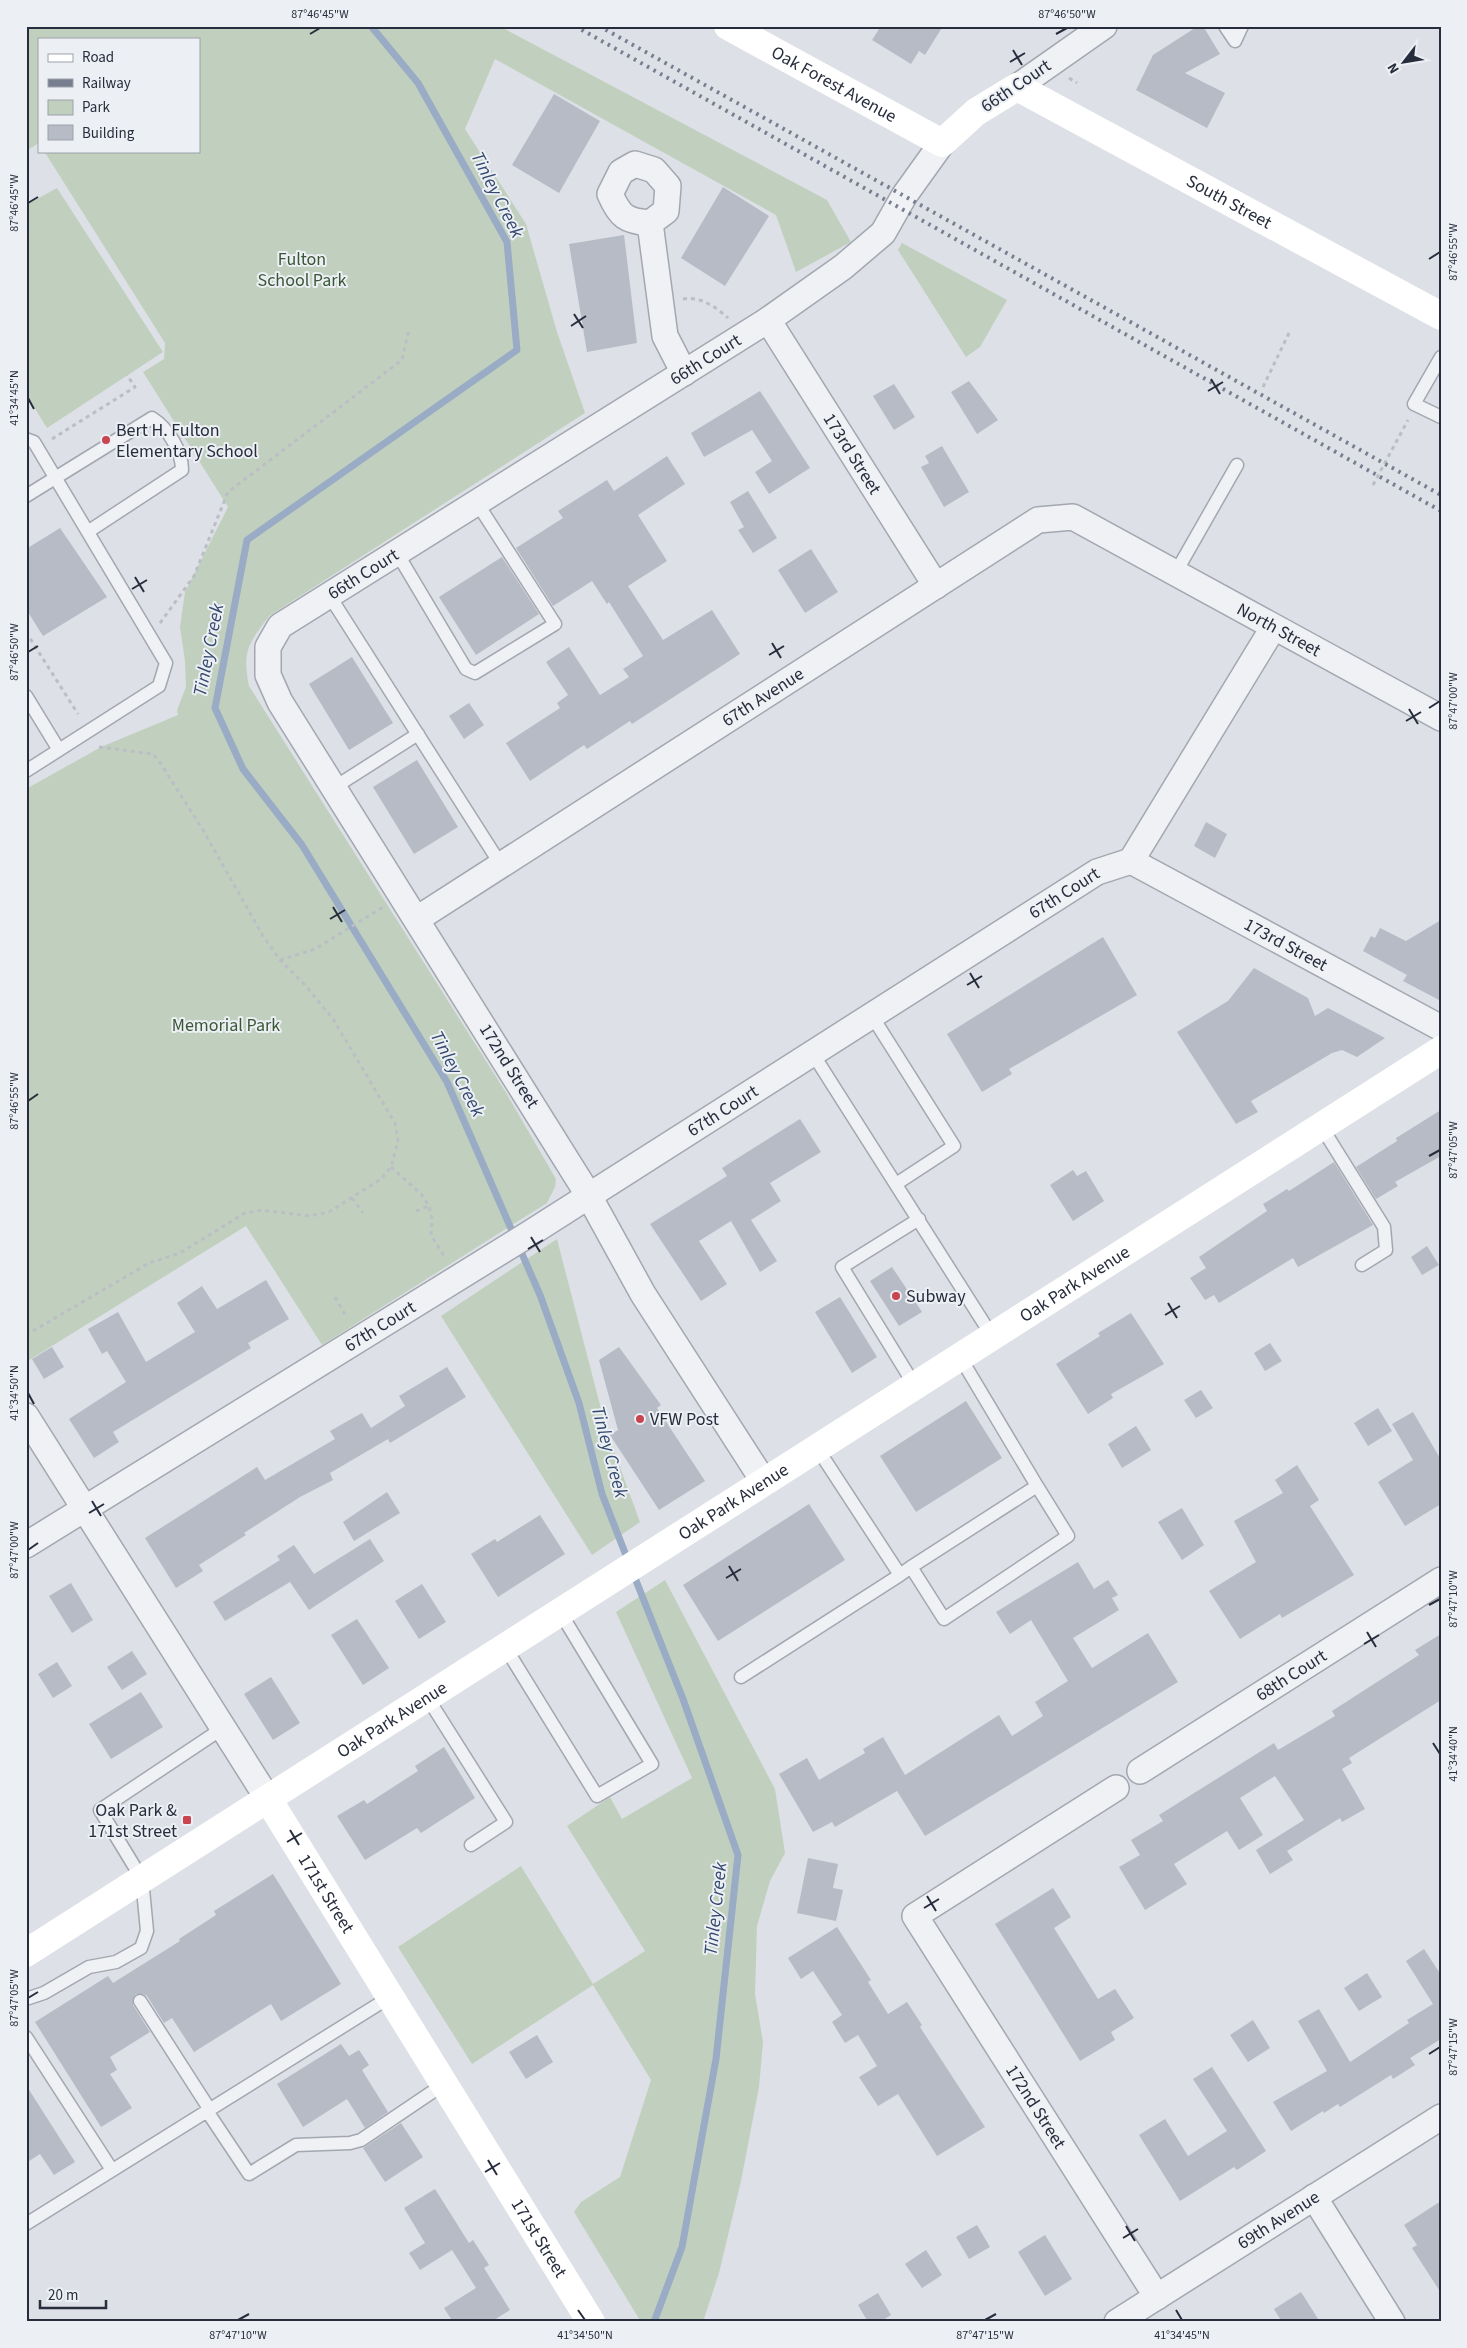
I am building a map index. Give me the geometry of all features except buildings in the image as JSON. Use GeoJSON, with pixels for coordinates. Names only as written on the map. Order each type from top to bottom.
{"type":"FeatureCollection","features":[{"type":"Feature","properties":{"kind":"street","name":"Oak Forest Avenue"},"geometry":{"type":"LineString","coordinates":[[728,26],[942,143]]}},
{"type":"Feature","properties":{"kind":"street","name":"66th Court"},"geometry":{"type":"LineString","coordinates":[[268,647],[280,626],[768,320],[843,267],[883,233],[904,196],[942,143],[976,112],[1016,87],[1104,26]]}},
{"type":"Feature","properties":{"kind":"street","name":"South Street"},"geometry":{"type":"LineString","coordinates":[[1016,87],[1441,316]]}},
{"type":"Feature","properties":{"kind":"street"},"geometry":{"type":"LineString","coordinates":[[650,223],[665,336],[684,373]]}},
{"type":"Feature","properties":{"kind":"street","name":"173rd Street"},"geometry":{"type":"LineString","coordinates":[[768,320],[936,586]]}},
{"type":"Feature","properties":{"kind":"street","name":"67th Avenue"},"geometry":{"type":"LineString","coordinates":[[417,919],[1038,520],[1073,517],[1116,540]]}},
{"type":"Feature","properties":{"kind":"street","name":"North Street"},"geometry":{"type":"LineString","coordinates":[[1116,540],[1273,628],[1441,718]]}},
{"type":"Feature","properties":{"kind":"street"},"geometry":{"type":"LineString","coordinates":[[1131,861],[1273,628]]}},
{"type":"Feature","properties":{"kind":"street","name":"172nd Street"},"geometry":{"type":"LineString","coordinates":[[268,647],[268,675],[280,702],[335,787],[589,1196],[643,1294],[764,1482]]}},
{"type":"Feature","properties":{"kind":"street","name":"173rd Street"},"geometry":{"type":"LineString","coordinates":[[1131,861],[1441,1028]]}},
{"type":"Feature","properties":{"kind":"street","name":"67th Court"},"geometry":{"type":"LineString","coordinates":[[26,1545],[529,1234],[1097,872],[1131,861]]}},
{"type":"Feature","properties":{"kind":"street","name":"Oak Park Avenue"},"geometry":{"type":"LineString","coordinates":[[26,1953],[1441,1050]]}},
{"type":"Feature","properties":{"kind":"street","name":"171st Street"},"geometry":{"type":"LineString","coordinates":[[26,1416],[268,1799],[589,2321]]}},
{"type":"Feature","properties":{"kind":"street","name":"68th Court"},"geometry":{"type":"LineString","coordinates":[[1140,1771],[1441,1580]]}},
{"type":"Feature","properties":{"kind":"street","name":"172nd Street"},"geometry":{"type":"LineString","coordinates":[[1116,1788],[916,1916],[1156,2297]]}},
{"type":"Feature","properties":{"kind":"street","name":"69th Avenue"},"geometry":{"type":"LineString","coordinates":[[1117,2322],[1441,2117]]}},
{"type":"Feature","properties":{"kind":"street"},"geometry":{"type":"LineString","coordinates":[[1314,2197],[1392,2322]]}},
{"type":"Feature","properties":{"kind":"lane"},"geometry":{"type":"LineString","coordinates":[[1225,26],[1235,41],[1242,26]]}},
{"type":"Feature","properties":{"kind":"lane"},"geometry":{"type":"LineString","coordinates":[[1441,357],[1414,404],[1441,417]]}},
{"type":"Feature","properties":{"kind":"lane"},"geometry":{"type":"LineString","coordinates":[[26,496],[152,418],[160,424],[182,457],[182,470],[89,531]]}},
{"type":"Feature","properties":{"kind":"lane"},"geometry":{"type":"LineString","coordinates":[[26,439],[34,442],[89,531],[166,663],[159,686],[26,771]]}},
{"type":"Feature","properties":{"kind":"lane"},"geometry":{"type":"LineString","coordinates":[[1176,572],[1237,465]]}},
{"type":"Feature","properties":{"kind":"lane"},"geometry":{"type":"LineString","coordinates":[[397,553],[466,669],[475,673],[555,624],[477,503]]}},
{"type":"Feature","properties":{"kind":"lane"},"geometry":{"type":"LineString","coordinates":[[329,595],[501,865]]}},
{"type":"Feature","properties":{"kind":"lane"},"geometry":{"type":"LineString","coordinates":[[26,696],[59,750]]}},
{"type":"Feature","properties":{"kind":"lane"},"geometry":{"type":"LineString","coordinates":[[335,787],[418,734]]}},
{"type":"Feature","properties":{"kind":"lane"},"geometry":{"type":"LineString","coordinates":[[872,1016],[954,1146],[896,1184]]}},
{"type":"Feature","properties":{"kind":"lane"},"geometry":{"type":"LineString","coordinates":[[813,1054],[992,1336]]}},
{"type":"Feature","properties":{"kind":"lane"},"geometry":{"type":"LineString","coordinates":[[1321,1126],[1384,1227],[1386,1250],[1362,1265]]}},
{"type":"Feature","properties":{"kind":"lane"},"geometry":{"type":"LineString","coordinates":[[915,1386],[842,1267],[919,1219]]}},
{"type":"Feature","properties":{"kind":"lane"},"geometry":{"type":"LineString","coordinates":[[911,1567],[944,1619],[1068,1536],[1036,1486],[960,1357]]}},
{"type":"Feature","properties":{"kind":"lane"},"geometry":{"type":"LineString","coordinates":[[817,1448],[900,1575]]}},
{"type":"Feature","properties":{"kind":"lane"},"geometry":{"type":"LineString","coordinates":[[741,1677],[1036,1486]]}},
{"type":"Feature","properties":{"kind":"lane"},"geometry":{"type":"LineString","coordinates":[[505,1647],[597,1796],[652,1764],[560,1612]]}},
{"type":"Feature","properties":{"kind":"lane"},"geometry":{"type":"LineString","coordinates":[[427,1697],[506,1822],[471,1845]]}},
{"type":"Feature","properties":{"kind":"lane"},"geometry":{"type":"LineString","coordinates":[[26,1999],[44,1993],[89,1967],[116,1962],[141,1948],[147,1931],[142,1879],[100,1810],[223,1728]]}},
{"type":"Feature","properties":{"kind":"lane"},"geometry":{"type":"LineString","coordinates":[[26,2224],[390,1997]]}},
{"type":"Feature","properties":{"kind":"lane"},"geometry":{"type":"LineString","coordinates":[[140,2001],[249,2174],[296,2145],[350,2143],[361,2140],[444,2084]]}},
{"type":"Feature","properties":{"kind":"lane"},"geometry":{"type":"LineString","coordinates":[[26,2036],[112,2170]]}},
{"type":"Feature","properties":{"kind":"path"},"geometry":{"type":"LineString","coordinates":[[680,300],[698,299],[709,303],[731,320]]}},
{"type":"Feature","properties":{"kind":"path"},"geometry":{"type":"LineString","coordinates":[[163,621],[194,576],[228,492],[402,360],[409,329]]}},
{"type":"Feature","properties":{"kind":"path"},"geometry":{"type":"LineString","coordinates":[[1263,387],[1289,332]]}},
{"type":"Feature","properties":{"kind":"path"},"geometry":{"type":"LineString","coordinates":[[50,440],[135,387],[127,375]]}},
{"type":"Feature","properties":{"kind":"path"},"geometry":{"type":"LineString","coordinates":[[1373,485],[1405,426]]}},
{"type":"Feature","properties":{"kind":"path"},"geometry":{"type":"LineString","coordinates":[[26,632],[78,714]]}},
{"type":"Feature","properties":{"kind":"path"},"geometry":{"type":"LineString","coordinates":[[26,1335],[149,1264],[180,1253],[245,1213],[262,1210],[309,1216],[329,1212],[381,1180],[391,1167],[398,1141],[395,1124],[333,1019],[305,985],[280,960],[263,936],[203,830],[152,754],[99,747]]}},
{"type":"Feature","properties":{"kind":"path"},"geometry":{"type":"LineString","coordinates":[[280,960],[315,949],[385,905]]}},
{"type":"Feature","properties":{"kind":"path"},"geometry":{"type":"LineString","coordinates":[[391,1167],[421,1194],[429,1206],[432,1219],[431,1234],[444,1256]]}},
{"type":"Feature","properties":{"kind":"path"},"geometry":{"type":"LineString","coordinates":[[352,1198],[363,1213]]}},
{"type":"Feature","properties":{"kind":"path"},"geometry":{"type":"LineString","coordinates":[[416,1211],[429,1206]]}},
{"type":"Feature","properties":{"kind":"path"},"geometry":{"type":"LineString","coordinates":[[335,1297],[347,1318]]}},
{"type":"Feature","properties":{"kind":"green space"},"geometry":{"type":"Polygon","coordinates":[[[26,26],[499,26],[827,200],[851,242],[796,272],[776,215],[495,59],[465,129],[526,224],[557,332],[585,413],[269,616],[248,648],[246,664],[249,686],[505,1091],[556,1179],[555,1187],[547,1203],[322,1345],[246,1226],[26,1362],[26,789],[101,747],[178,715],[177,710],[186,687],[185,661],[180,627],[185,592],[228,507],[143,372],[164,359],[165,343],[45,152],[200,152],[200,38],[38,38],[38,144],[26,151],[26,26]]]}},
{"type":"Feature","properties":{"kind":"green space"},"geometry":{"type":"Polygon","coordinates":[[[57,188],[163,352],[47,428],[26,394],[26,205],[57,188]]]}},
{"type":"Feature","properties":{"kind":"green space"},"geometry":{"type":"Polygon","coordinates":[[[902,243],[1007,300],[980,347],[966,357],[898,250],[902,243]]]}},
{"type":"Feature","properties":{"kind":"green space"},"geometry":{"type":"Polygon","coordinates":[[[557,1239],[607,1432],[640,1522],[592,1555],[441,1316],[557,1239]]]}},
{"type":"Feature","properties":{"kind":"green space"},"geometry":{"type":"Polygon","coordinates":[[[665,1580],[775,1789],[785,1853],[770,1881],[757,1926],[755,1994],[763,2042],[759,2087],[741,2181],[719,2273],[703,2322],[641,2322],[574,2212],[581,2202],[620,2177],[651,2080],[593,1985],[472,2064],[398,1947],[521,1866],[593,1984],[645,1951],[567,1826],[610,1797],[622,1819],[692,1778],[616,1612],[665,1580]]]}},
{"type":"Feature","properties":{"kind":"waterway","name":"Tinley Creek"},"geometry":{"type":"LineString","coordinates":[[371,26],[418,83],[507,242],[517,350],[247,540],[215,708],[243,769],[302,845],[447,1082],[540,1295],[579,1403],[602,1494],[629,1563]]}},
{"type":"Feature","properties":{"kind":"waterway","name":"Tinley Creek"},"geometry":{"type":"LineString","coordinates":[[633,1573],[683,1699],[738,1855],[716,2059],[682,2247],[654,2322]]}},
{"type":"Feature","properties":{"kind":"railway"},"geometry":{"type":"LineString","coordinates":[[575,26],[1441,511]]}},
{"type":"Feature","properties":{"kind":"railway"},"geometry":{"type":"LineString","coordinates":[[599,26],[1441,495]]}},
{"type":"Feature","properties":{"kind":"place","name":"Bert H. Fulton Elementary School"},"geometry":{"type":"Point","coordinates":[106,440]}},
{"type":"Feature","properties":{"kind":"place","name":"Subway"},"geometry":{"type":"Point","coordinates":[896,1296]}},
{"type":"Feature","properties":{"kind":"place","name":"VFW Post"},"geometry":{"type":"Point","coordinates":[640,1419]}},
{"type":"Feature","properties":{"kind":"place","name":"Oak Park & 171st Street"},"geometry":{"type":"Point","coordinates":[187,1820]}},
{"type":"Feature","properties":{"kind":"park label","name":"Fulton School Park"},"geometry":{"type":"Point","coordinates":[302,269]}},
{"type":"Feature","properties":{"kind":"park label","name":"Memorial Park"},"geometry":{"type":"Point","coordinates":[226,1025]}}]}
